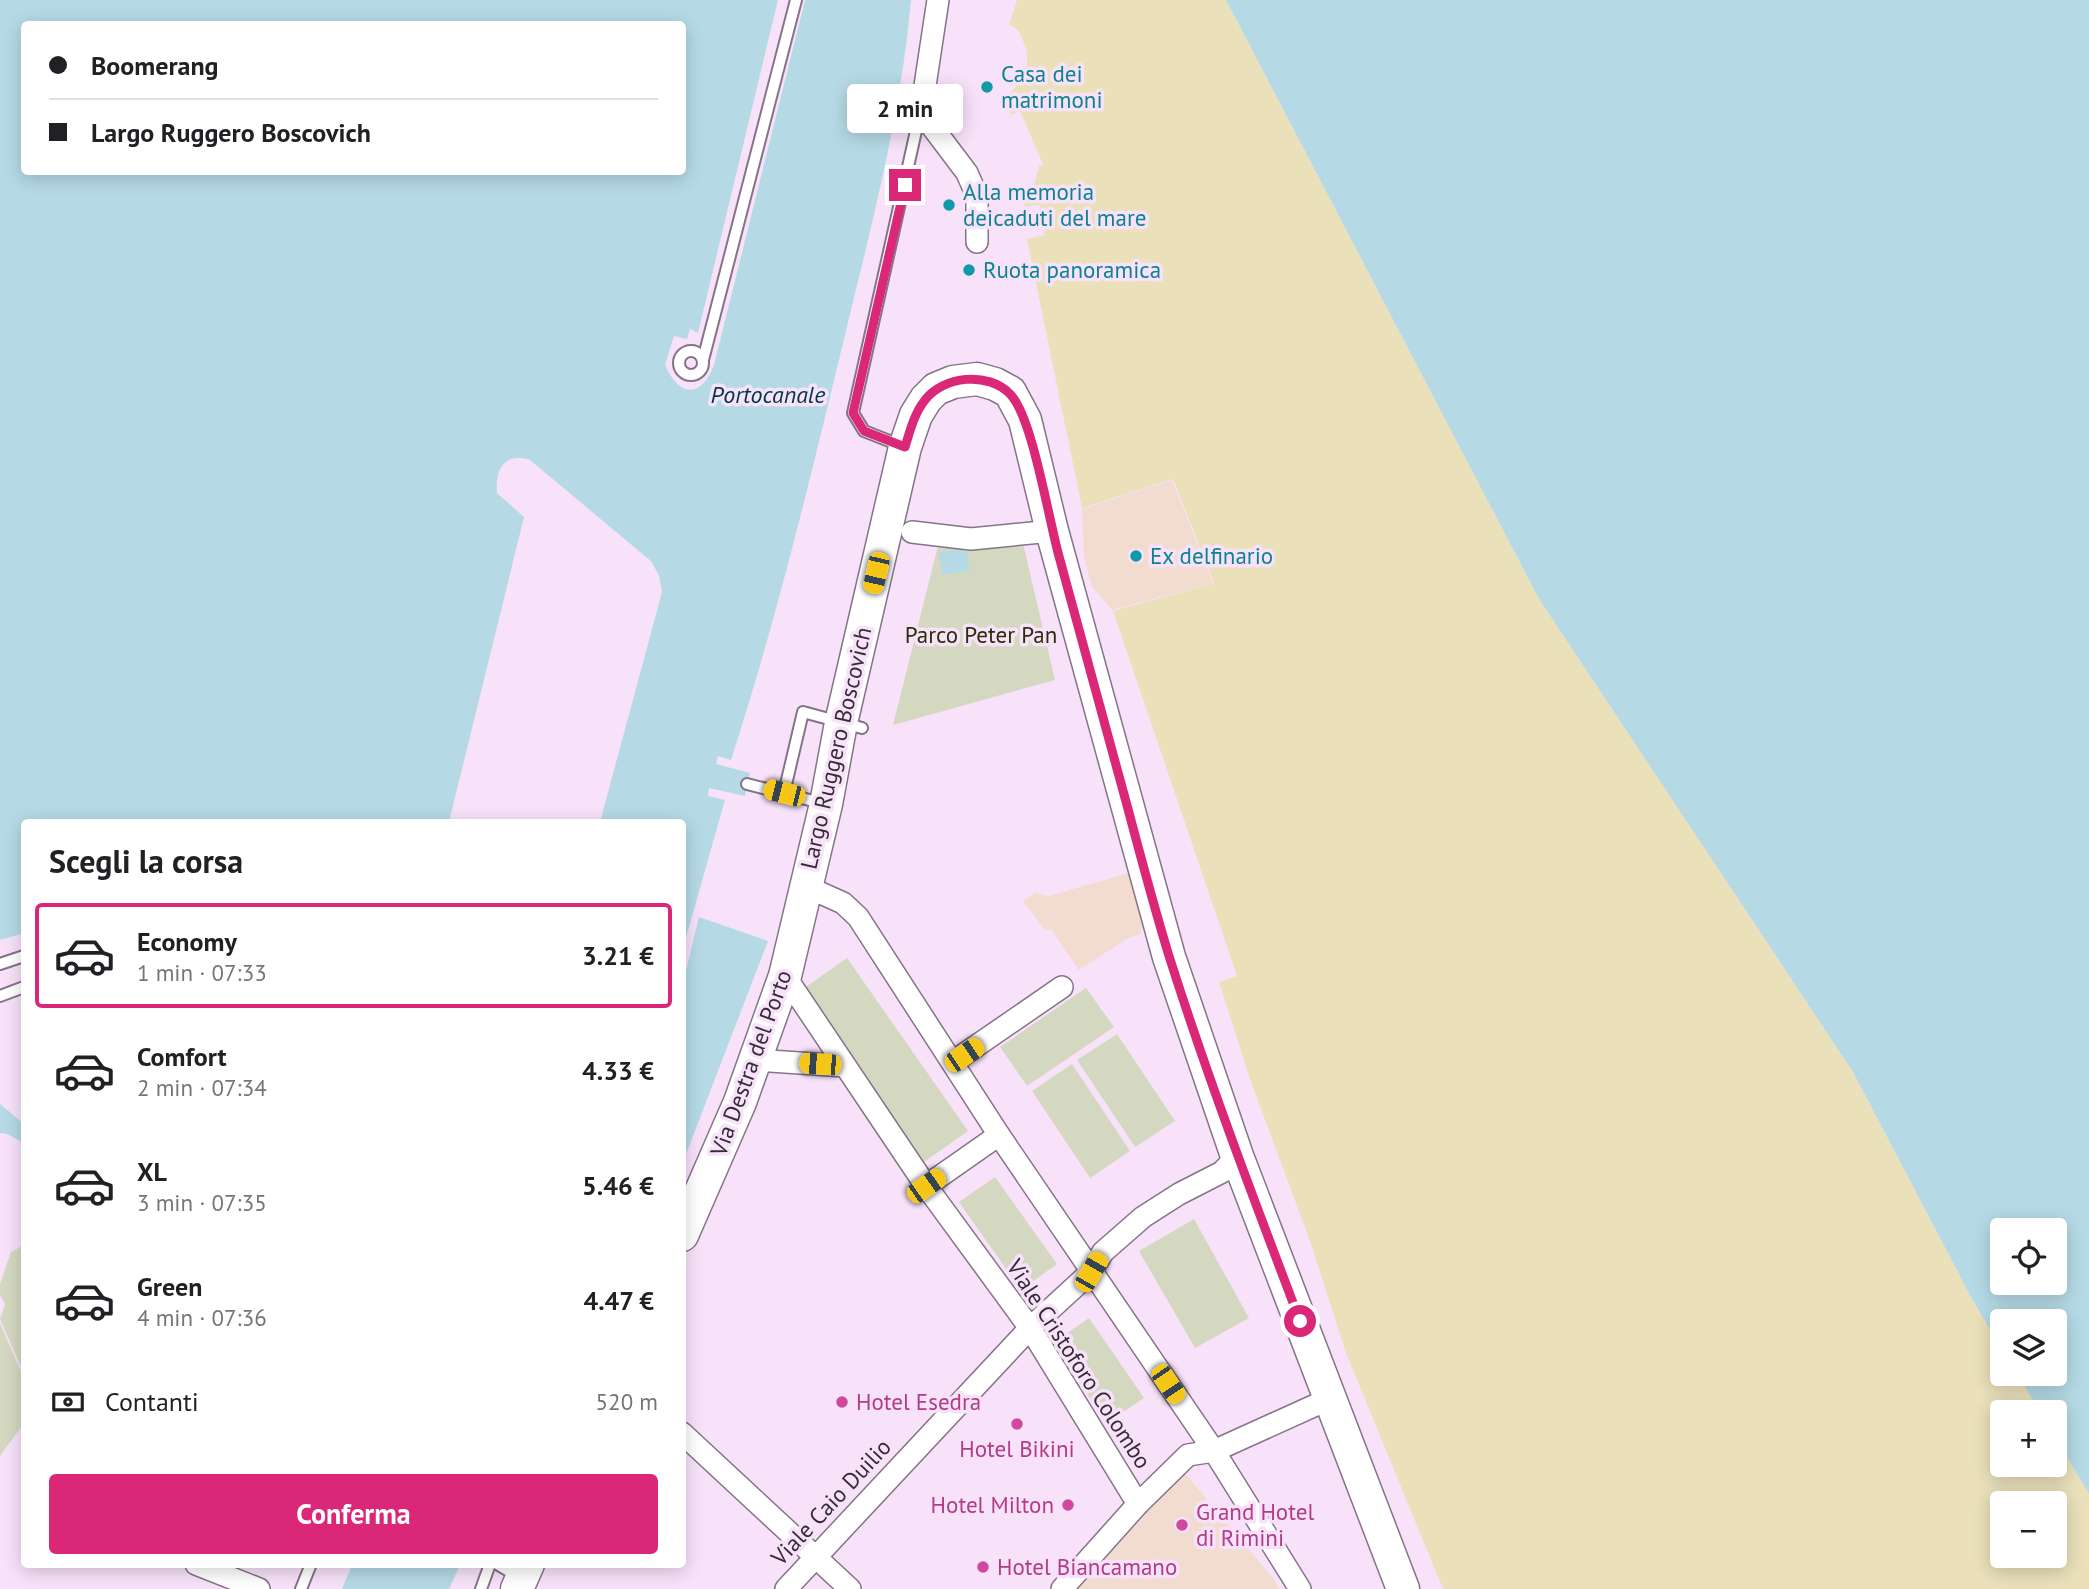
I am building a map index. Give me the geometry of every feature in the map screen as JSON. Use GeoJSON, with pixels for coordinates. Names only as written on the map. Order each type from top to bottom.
{"type":"FeatureCollection","features":[{"type":"Feature","properties":{"kind":"street"},"geometry":{"type":"LineString","coordinates":[[938,0],[921,112],[967,173],[977,196],[977,242]]}},
{"type":"Feature","properties":{"kind":"street","name":"Largo Ruggero Boscovich"},"geometry":{"type":"LineString","coordinates":[[804,886],[833,806],[905,447],[916,415],[936,389],[953,382],[976,379],[995,384],[1010,393],[1019,406],[1028,429],[1052,531]]}},
{"type":"Feature","properties":{"kind":"street"},"geometry":{"type":"LineString","coordinates":[[912,532],[971,539],[1052,531],[1161,930],[1237,1156],[1403,1589]]}},
{"type":"Feature","properties":{"kind":"street"},"geometry":{"type":"LineString","coordinates":[[804,886],[843,903],[858,917],[999,1135],[1214,1451],[1300,1589]]}},
{"type":"Feature","properties":{"kind":"street","name":"Via Destra del Porto"},"geometry":{"type":"LineString","coordinates":[[686,1224],[755,1060],[785,976],[804,886]]}},
{"type":"Feature","properties":{"kind":"street","name":"Viale Cristoforo Colombo"},"geometry":{"type":"LineString","coordinates":[[785,976],[926,1186],[1030,1328],[1138,1504]]}},
{"type":"Feature","properties":{"kind":"street"},"geometry":{"type":"LineString","coordinates":[[953,1062],[1062,987]]}},
{"type":"Feature","properties":{"kind":"street"},"geometry":{"type":"LineString","coordinates":[[755,1060],[845,1066]]}},
{"type":"Feature","properties":{"kind":"street"},"geometry":{"type":"LineString","coordinates":[[926,1186],[999,1135]]}},
{"type":"Feature","properties":{"kind":"street","name":"Viale Caio Duilio"},"geometry":{"type":"LineString","coordinates":[[786,1589],[1030,1328],[1091,1272],[1103,1252],[1143,1217],[1178,1194],[1222,1172],[1237,1156]]}},
{"type":"Feature","properties":{"kind":"street"},"geometry":{"type":"LineString","coordinates":[[1062,1589],[1138,1504],[1188,1455],[1214,1451],[1329,1399]]}},
{"type":"Feature","properties":{"kind":"street"},"geometry":{"type":"LineString","coordinates":[[686,1437],[850,1589]]}},
{"type":"Feature","properties":{"kind":"street"},"geometry":{"type":"LineString","coordinates":[[205,1568],[258,1589]]}},
{"type":"Feature","properties":{"kind":"lane"},"geometry":{"type":"LineString","coordinates":[[703,360],[796,0]]}},
{"type":"Feature","properties":{"kind":"lane"},"geometry":{"type":"LineString","coordinates":[[905,447],[864,431],[853,413],[921,112]]}},
{"type":"Feature","properties":{"kind":"lane"},"geometry":{"type":"LineString","coordinates":[[784,793],[803,712],[851,725]]}},
{"type":"Feature","properties":{"kind":"lane"},"geometry":{"type":"LineString","coordinates":[[747,784],[833,806]]}},
{"type":"Feature","properties":{"kind":"lane"},"geometry":{"type":"LineString","coordinates":[[0,964],[21,957]]}},
{"type":"Feature","properties":{"kind":"lane"},"geometry":{"type":"LineString","coordinates":[[0,996],[21,988]]}},
{"type":"Feature","properties":{"kind":"lane"},"geometry":{"type":"LineString","coordinates":[[301,1589],[309,1568]]}},
{"type":"Feature","properties":{"kind":"lane"},"geometry":{"type":"LineString","coordinates":[[481,1589],[489,1568]]}},
{"type":"Feature","properties":{"kind":"shaded area"},"geometry":{"type":"Polygon","coordinates":[[[1172,480],[1213,583],[1112,610],[1092,587],[1084,556],[1082,509],[1172,480]]]}},
{"type":"Feature","properties":{"kind":"shaded area"},"geometry":{"type":"Polygon","coordinates":[[[1136,871],[1154,926],[1140,930],[1141,934],[1128,938],[1079,970],[1051,929],[1046,931],[1023,901],[1035,893],[1049,896],[1136,871]]]}},
{"type":"Feature","properties":{"kind":"shaded area","name":"Grand Hotel di Rimini"},"geometry":{"type":"Polygon","coordinates":[[[1184,1472],[1273,1578],[1279,1589],[1078,1589],[1184,1472]]]}},
{"type":"Feature","properties":{"kind":"green space","name":"Parco Peter Pan"},"geometry":{"type":"Polygon","coordinates":[[[940,538],[1022,539],[1055,680],[893,725],[940,538]]]}},
{"type":"Feature","properties":{"kind":"green space"},"geometry":{"type":"Polygon","coordinates":[[[847,958],[968,1131],[924,1162],[803,989],[847,958]]]}},
{"type":"Feature","properties":{"kind":"green space"},"geometry":{"type":"Polygon","coordinates":[[[1086,988],[1114,1027],[1027,1086],[1000,1047],[1086,988]]]}},
{"type":"Feature","properties":{"kind":"green space"},"geometry":{"type":"Polygon","coordinates":[[[1117,1034],[1175,1121],[1135,1147],[1077,1060],[1117,1034]]]}},
{"type":"Feature","properties":{"kind":"green space"},"geometry":{"type":"Polygon","coordinates":[[[1072,1064],[1130,1151],[1090,1178],[1032,1091],[1072,1064]]]}},
{"type":"Feature","properties":{"kind":"green space"},"geometry":{"type":"Polygon","coordinates":[[[995,1177],[1057,1264],[1021,1290],[959,1202],[995,1177]]]}},
{"type":"Feature","properties":{"kind":"green space"},"geometry":{"type":"Polygon","coordinates":[[[1194,1219],[1249,1318],[1195,1348],[1139,1251],[1194,1219]]]}},
{"type":"Feature","properties":{"kind":"green space"},"geometry":{"type":"Polygon","coordinates":[[[21,1247],[21,1367],[0,1319],[5,1304],[0,1295],[0,1284],[11,1252],[21,1247]]]}},
{"type":"Feature","properties":{"kind":"green space"},"geometry":{"type":"Polygon","coordinates":[[[1089,1318],[1144,1398],[1107,1423],[1053,1343],[1089,1318]]]}},
{"type":"Feature","properties":{"kind":"green space"},"geometry":{"type":"Polygon","coordinates":[[[0,1323],[21,1372],[21,1427],[0,1456],[0,1323]]]}},
{"type":"Feature","properties":{"kind":"sand"},"geometry":{"type":"Polygon","coordinates":[[[1017,0],[1226,0],[1539,599],[1853,1072],[1990,1330],[1990,1386],[2024,1386],[2033,1400],[1990,1400],[1990,1477],[2067,1477],[2067,1457],[2089,1494],[2089,1589],[1443,1589],[1346,1353],[1310,1241],[1251,1082],[1219,982],[1237,976],[1113,611],[1214,583],[1173,479],[1082,508],[1027,239],[1045,235],[1040,205],[1023,207],[1027,193],[1032,192],[1039,166],[1043,164],[1020,111],[1011,115],[1003,99],[1016,87],[1027,66],[1026,50],[1020,33],[1009,25],[1017,0]]]}},
{"type":"Feature","properties":{"kind":"water","name":"Portocanale"},"geometry":{"type":"Polygon","coordinates":[[[0,0],[778,0],[698,333],[690,329],[687,339],[674,336],[665,365],[677,383],[690,390],[703,384],[714,365],[805,0],[911,0],[900,86],[884,171],[805,498],[778,603],[731,760],[718,756],[716,764],[750,773],[745,796],[709,788],[708,796],[725,800],[686,937],[686,819],[601,819],[662,592],[659,576],[652,562],[530,460],[521,458],[514,458],[503,464],[498,477],[497,493],[524,517],[450,819],[21,819],[21,934],[0,940],[0,0]]]}},
{"type":"Feature","properties":{"kind":"water"},"geometry":{"type":"Polygon","coordinates":[[[1226,0],[2089,0],[2089,1494],[2067,1457],[2067,1400],[2033,1400],[2024,1386],[2067,1386],[2067,1309],[1990,1309],[1990,1330],[1853,1072],[1539,599],[1226,0]]]}},
{"type":"Feature","properties":{"kind":"water"},"geometry":{"type":"Polygon","coordinates":[[[966,548],[970,571],[942,575],[939,552],[966,548]]]}},
{"type":"Feature","properties":{"kind":"water"},"geometry":{"type":"Polygon","coordinates":[[[699,917],[768,941],[686,1154],[686,971],[699,917]]]}},
{"type":"Feature","properties":{"kind":"water"},"geometry":{"type":"Polygon","coordinates":[[[0,1104],[21,1122],[21,1141],[0,1133],[0,1104]]]}},
{"type":"Feature","properties":{"kind":"water"},"geometry":{"type":"Polygon","coordinates":[[[350,1568],[459,1568],[449,1589],[342,1589],[350,1568]]]}},
{"type":"Feature","properties":{"kind":"place","name":"Casa dei matrimoni"},"geometry":{"type":"Point","coordinates":[987,87]}},
{"type":"Feature","properties":{"kind":"place","name":"Alla memoria deicaduti del mare"},"geometry":{"type":"Point","coordinates":[949,205]}},
{"type":"Feature","properties":{"kind":"place","name":"Ruota panoramica"},"geometry":{"type":"Point","coordinates":[969,270]}},
{"type":"Feature","properties":{"kind":"place","name":"Ex delfinario"},"geometry":{"type":"Point","coordinates":[1136,556]}},
{"type":"Feature","properties":{"kind":"place","name":"Hotel Esedra"},"geometry":{"type":"Point","coordinates":[842,1402]}},
{"type":"Feature","properties":{"kind":"place","name":"Hotel Bikini"},"geometry":{"type":"Point","coordinates":[1017,1424]}},
{"type":"Feature","properties":{"kind":"place","name":"Hotel Milton"},"geometry":{"type":"Point","coordinates":[1068,1505]}},
{"type":"Feature","properties":{"kind":"place","name":"Grand Hotel di Rimini"},"geometry":{"type":"Point","coordinates":[1182,1525]}},
{"type":"Feature","properties":{"kind":"place","name":"Hotel Biancamano"},"geometry":{"type":"Point","coordinates":[983,1567]}},
{"type":"Feature","properties":{"kind":"route"},"geometry":{"type":"LineString","coordinates":[[905,185],[853,413],[864,431],[905,447],[916,415],[936,389],[953,382],[976,379],[995,384],[1010,393],[1026,420],[1052,531],[1169,957],[1237,1156],[1300,1321]]}}]}
